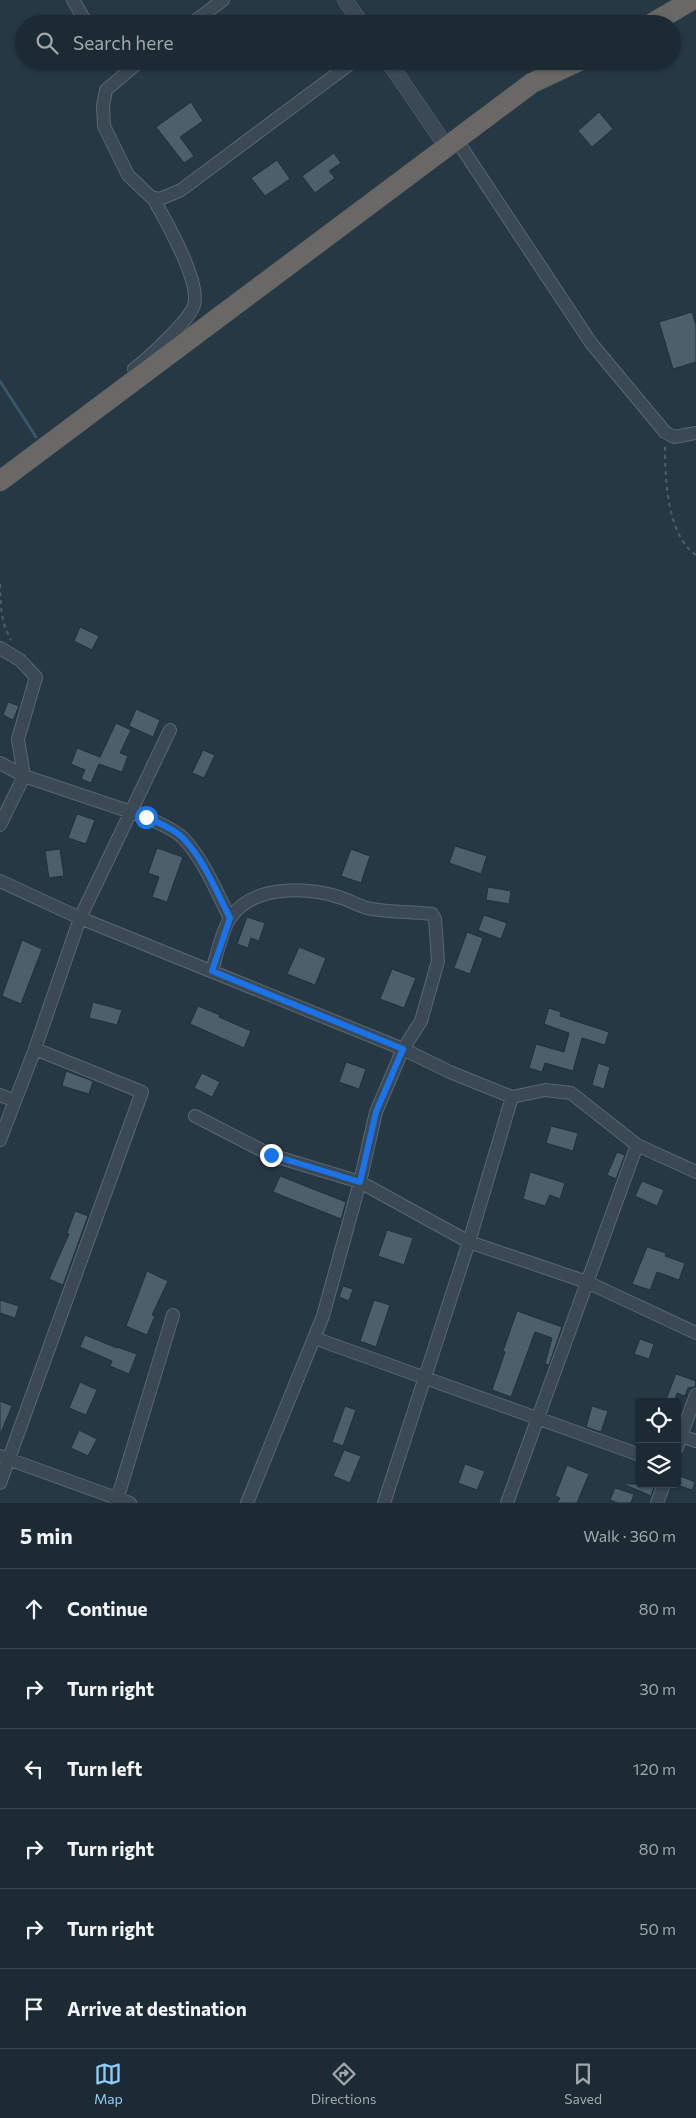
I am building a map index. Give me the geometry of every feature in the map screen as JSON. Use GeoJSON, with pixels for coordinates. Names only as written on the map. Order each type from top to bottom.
{"type":"FeatureCollection","features":[{"type":"Feature","properties":{"kind":"highway"},"geometry":{"type":"LineString","coordinates":[[666,15],[692,0]]}},
{"type":"Feature","properties":{"kind":"highway"},"geometry":{"type":"LineString","coordinates":[[0,481],[451,142],[532,83],[560,70]]}},
{"type":"Feature","properties":{"kind":"street"},"geometry":{"type":"LineString","coordinates":[[74,0],[82,15]]}},
{"type":"Feature","properties":{"kind":"street"},"geometry":{"type":"LineString","coordinates":[[203,15],[223,0]]}},
{"type":"Feature","properties":{"kind":"street"},"geometry":{"type":"LineString","coordinates":[[345,0],[356,15]]}},
{"type":"Feature","properties":{"kind":"street"},"geometry":{"type":"LineString","coordinates":[[71,428],[74,420],[85,407],[144,362],[187,316],[194,306],[196,296],[192,281],[170,230],[153,198],[128,175],[104,126],[103,106],[106,90],[129,70]]}},
{"type":"Feature","properties":{"kind":"street"},"geometry":{"type":"LineString","coordinates":[[153,198],[160,199],[181,190],[342,70]]}},
{"type":"Feature","properties":{"kind":"street"},"geometry":{"type":"LineString","coordinates":[[395,70],[451,142],[591,343],[665,432],[674,437],[696,433]]}},
{"type":"Feature","properties":{"kind":"street"},"geometry":{"type":"LineString","coordinates":[[0,648],[20,660],[36,676],[18,739],[24,776],[0,825]]}},
{"type":"Feature","properties":{"kind":"street"},"geometry":{"type":"LineString","coordinates":[[0,1140],[35,1049],[80,918],[129,812],[170,730]]}},
{"type":"Feature","properties":{"kind":"street"},"geometry":{"type":"LineString","coordinates":[[0,763],[24,776],[165,826],[182,837],[206,869],[230,918]]}},
{"type":"Feature","properties":{"kind":"street"},"geometry":{"type":"LineString","coordinates":[[0,881],[80,918],[403,1049],[450,1072],[512,1097],[544,1090],[571,1093],[637,1145],[696,1172]]}},
{"type":"Feature","properties":{"kind":"street"},"geometry":{"type":"LineString","coordinates":[[212,971],[230,918],[245,902],[269,893],[301,890],[340,897],[367,908],[402,913],[432,914],[435,919],[438,936],[438,961],[421,1021],[403,1049],[376,1112],[360,1182],[323,1316],[247,1503]]}},
{"type":"Feature","properties":{"kind":"street"},"geometry":{"type":"LineString","coordinates":[[0,1483],[5,1458],[142,1092],[35,1049]]}},
{"type":"Feature","properties":{"kind":"street"},"geometry":{"type":"LineString","coordinates":[[0,1095],[15,1101]]}},
{"type":"Feature","properties":{"kind":"street"},"geometry":{"type":"LineString","coordinates":[[384,1503],[469,1242],[512,1097]]}},
{"type":"Feature","properties":{"kind":"street"},"geometry":{"type":"LineString","coordinates":[[195,1116],[271,1155],[360,1182],[469,1242],[587,1282],[696,1333]]}},
{"type":"Feature","properties":{"kind":"street"},"geometry":{"type":"LineString","coordinates":[[507,1503],[637,1145]]}},
{"type":"Feature","properties":{"kind":"street"},"geometry":{"type":"LineString","coordinates":[[117,1500],[174,1315]]}},
{"type":"Feature","properties":{"kind":"street"},"geometry":{"type":"LineString","coordinates":[[314,1338],[636,1454]]}},
{"type":"Feature","properties":{"kind":"street"},"geometry":{"type":"LineString","coordinates":[[681,1436],[696,1395]]}},
{"type":"Feature","properties":{"kind":"street"},"geometry":{"type":"LineString","coordinates":[[681,1442],[696,1441]]}},
{"type":"Feature","properties":{"kind":"street"},"geometry":{"type":"LineString","coordinates":[[5,1458],[117,1500],[130,1503]]}},
{"type":"Feature","properties":{"kind":"street"},"geometry":{"type":"LineString","coordinates":[[657,1503],[663,1488]]}},
{"type":"Feature","properties":{"kind":"path"},"geometry":{"type":"LineString","coordinates":[[665,432],[665,481],[677,531],[686,547],[696,555]]}},
{"type":"Feature","properties":{"kind":"path"},"geometry":{"type":"LineString","coordinates":[[0,584],[3,626],[20,660]]}},
{"type":"Feature","properties":{"kind":"building"},"geometry":{"type":"Polygon","coordinates":[[[191,102],[203,121],[180,137],[194,156],[184,163],[156,127],[191,102]]]}},
{"type":"Feature","properties":{"kind":"building"},"geometry":{"type":"Polygon","coordinates":[[[599,112],[613,129],[592,147],[578,131],[599,112]]]}},
{"type":"Feature","properties":{"kind":"building"},"geometry":{"type":"Polygon","coordinates":[[[334,153],[341,163],[329,171],[335,178],[315,193],[302,176],[334,153]]]}},
{"type":"Feature","properties":{"kind":"building"},"geometry":{"type":"Polygon","coordinates":[[[277,160],[290,179],[265,196],[251,178],[277,160]]]}},
{"type":"Feature","properties":{"kind":"building"},"geometry":{"type":"Polygon","coordinates":[[[692,312],[696,325],[696,362],[673,369],[659,322],[692,312]]]}},
{"type":"Feature","properties":{"kind":"building"},"geometry":{"type":"Polygon","coordinates":[[[80,627],[99,636],[92,650],[74,641],[80,627]]]}},
{"type":"Feature","properties":{"kind":"building"},"geometry":{"type":"Polygon","coordinates":[[[8,702],[19,706],[13,720],[3,715],[8,702]]]}},
{"type":"Feature","properties":{"kind":"building"},"geometry":{"type":"Polygon","coordinates":[[[136,709],[160,720],[153,737],[129,726],[136,709]]]}},
{"type":"Feature","properties":{"kind":"building"},"geometry":{"type":"Polygon","coordinates":[[[116,723],[131,730],[120,753],[128,756],[122,772],[99,764],[91,783],[81,779],[85,770],[71,764],[77,748],[100,757],[116,723]]]}},
{"type":"Feature","properties":{"kind":"building"},"geometry":{"type":"Polygon","coordinates":[[[203,750],[215,755],[204,778],[192,773],[203,750]]]}},
{"type":"Feature","properties":{"kind":"building"},"geometry":{"type":"Polygon","coordinates":[[[77,814],[95,820],[86,844],[68,838],[77,814]]]}},
{"type":"Feature","properties":{"kind":"building"},"geometry":{"type":"Polygon","coordinates":[[[455,846],[487,856],[481,874],[449,863],[455,846]]]}},
{"type":"Feature","properties":{"kind":"building"},"geometry":{"type":"Polygon","coordinates":[[[157,848],[183,857],[167,902],[152,897],[159,877],[148,873],[157,848]]]}},
{"type":"Feature","properties":{"kind":"building"},"geometry":{"type":"Polygon","coordinates":[[[60,849],[64,876],[49,878],[45,851],[60,849]]]}},
{"type":"Feature","properties":{"kind":"building"},"geometry":{"type":"Polygon","coordinates":[[[351,849],[370,856],[361,883],[341,876],[351,849]]]}},
{"type":"Feature","properties":{"kind":"building"},"geometry":{"type":"Polygon","coordinates":[[[488,887],[511,891],[509,904],[486,900],[488,887]]]}},
{"type":"Feature","properties":{"kind":"building"},"geometry":{"type":"Polygon","coordinates":[[[484,915],[507,923],[501,939],[478,930],[484,915]]]}},
{"type":"Feature","properties":{"kind":"building"},"geometry":{"type":"Polygon","coordinates":[[[247,917],[265,923],[259,941],[251,938],[248,948],[237,944],[247,917]]]}},
{"type":"Feature","properties":{"kind":"building"},"geometry":{"type":"Polygon","coordinates":[[[467,932],[483,938],[470,974],[454,968],[467,932]]]}},
{"type":"Feature","properties":{"kind":"building"},"geometry":{"type":"Polygon","coordinates":[[[22,940],[42,949],[21,1004],[2,996],[22,940]]]}},
{"type":"Feature","properties":{"kind":"building"},"geometry":{"type":"Polygon","coordinates":[[[299,947],[326,958],[315,985],[287,974],[299,947]]]}},
{"type":"Feature","properties":{"kind":"building"},"geometry":{"type":"Polygon","coordinates":[[[392,969],[416,978],[404,1008],[380,999],[392,969]]]}},
{"type":"Feature","properties":{"kind":"building"},"geometry":{"type":"Polygon","coordinates":[[[93,1002],[122,1010],[117,1025],[89,1018],[93,1002]]]}},
{"type":"Feature","properties":{"kind":"building"},"geometry":{"type":"Polygon","coordinates":[[[198,1006],[251,1031],[244,1048],[190,1024],[198,1006]]]}},
{"type":"Feature","properties":{"kind":"building"},"geometry":{"type":"Polygon","coordinates":[[[549,1008],[561,1012],[560,1016],[609,1032],[605,1045],[582,1038],[573,1071],[545,1063],[542,1072],[529,1068],[536,1044],[564,1052],[569,1033],[544,1024],[549,1008]]]}},
{"type":"Feature","properties":{"kind":"building"},"geometry":{"type":"Polygon","coordinates":[[[346,1062],[366,1069],[359,1089],[339,1082],[346,1062]]]}},
{"type":"Feature","properties":{"kind":"building"},"geometry":{"type":"Polygon","coordinates":[[[598,1063],[610,1067],[604,1089],[592,1085],[598,1063]]]}},
{"type":"Feature","properties":{"kind":"building"},"geometry":{"type":"Polygon","coordinates":[[[66,1071],[93,1081],[89,1094],[62,1086],[66,1071]]]}},
{"type":"Feature","properties":{"kind":"building"},"geometry":{"type":"Polygon","coordinates":[[[202,1073],[220,1082],[212,1097],[194,1088],[202,1073]]]}},
{"type":"Feature","properties":{"kind":"building"},"geometry":{"type":"Polygon","coordinates":[[[551,1126],[578,1133],[573,1151],[546,1143],[551,1126]]]}},
{"type":"Feature","properties":{"kind":"building"},"geometry":{"type":"Polygon","coordinates":[[[617,1152],[625,1155],[616,1179],[607,1175],[617,1152]]]}},
{"type":"Feature","properties":{"kind":"building"},"geometry":{"type":"Polygon","coordinates":[[[530,1172],[565,1183],[560,1199],[550,1195],[545,1206],[523,1199],[530,1172]]]}},
{"type":"Feature","properties":{"kind":"building"},"geometry":{"type":"Polygon","coordinates":[[[280,1176],[346,1202],[341,1219],[273,1192],[280,1176]]]}},
{"type":"Feature","properties":{"kind":"building"},"geometry":{"type":"Polygon","coordinates":[[[642,1181],[664,1190],[657,1206],[635,1196],[642,1181]]]}},
{"type":"Feature","properties":{"kind":"building"},"geometry":{"type":"Polygon","coordinates":[[[75,1211],[88,1216],[63,1285],[49,1279],[69,1234],[67,1233],[75,1211]]]}},
{"type":"Feature","properties":{"kind":"building"},"geometry":{"type":"Polygon","coordinates":[[[387,1230],[413,1238],[404,1265],[378,1256],[387,1230]]]}},
{"type":"Feature","properties":{"kind":"building"},"geometry":{"type":"Polygon","coordinates":[[[647,1247],[666,1253],[665,1256],[685,1263],[679,1280],[657,1272],[650,1290],[632,1284],[647,1247]]]}},
{"type":"Feature","properties":{"kind":"building"},"geometry":{"type":"Polygon","coordinates":[[[147,1271],[168,1281],[152,1315],[155,1316],[147,1335],[126,1326],[147,1271]]]}},
{"type":"Feature","properties":{"kind":"building"},"geometry":{"type":"Polygon","coordinates":[[[343,1286],[353,1289],[349,1301],[339,1297],[343,1286]]]}},
{"type":"Feature","properties":{"kind":"building"},"geometry":{"type":"Polygon","coordinates":[[[0,1300],[19,1306],[15,1318],[0,1313],[0,1300]]]}},
{"type":"Feature","properties":{"kind":"building"},"geometry":{"type":"Polygon","coordinates":[[[374,1300],[390,1305],[376,1347],[360,1341],[374,1300]]]}},
{"type":"Feature","properties":{"kind":"building"},"geometry":{"type":"Polygon","coordinates":[[[517,1311],[562,1327],[549,1365],[545,1364],[552,1338],[535,1332],[511,1397],[492,1390],[517,1311]]]}},
{"type":"Feature","properties":{"kind":"building"},"geometry":{"type":"Polygon","coordinates":[[[85,1335],[137,1354],[129,1374],[110,1366],[112,1361],[80,1347],[85,1335]]]}},
{"type":"Feature","properties":{"kind":"building"},"geometry":{"type":"Polygon","coordinates":[[[640,1339],[654,1344],[649,1359],[634,1354],[640,1339]]]}},
{"type":"Feature","properties":{"kind":"building"},"geometry":{"type":"Polygon","coordinates":[[[676,1374],[696,1381],[695,1387],[688,1388],[685,1396],[677,1393],[675,1398],[667,1398],[676,1374]]]}},
{"type":"Feature","properties":{"kind":"building"},"geometry":{"type":"Polygon","coordinates":[[[80,1382],[97,1390],[86,1415],[69,1408],[80,1382]]]}},
{"type":"Feature","properties":{"kind":"building"},"geometry":{"type":"Polygon","coordinates":[[[0,1401],[12,1406],[0,1435],[0,1401]]]}},
{"type":"Feature","properties":{"kind":"building"},"geometry":{"type":"Polygon","coordinates":[[[345,1406],[356,1410],[343,1446],[332,1442],[345,1406]]]}},
{"type":"Feature","properties":{"kind":"building"},"geometry":{"type":"Polygon","coordinates":[[[592,1406],[608,1411],[601,1432],[586,1427],[592,1406]]]}},
{"type":"Feature","properties":{"kind":"building"},"geometry":{"type":"Polygon","coordinates":[[[79,1430],[97,1439],[88,1456],[71,1448],[79,1430]]]}},
{"type":"Feature","properties":{"kind":"building"},"geometry":{"type":"Polygon","coordinates":[[[344,1450],[361,1456],[350,1483],[333,1476],[344,1450]]]}},
{"type":"Feature","properties":{"kind":"building"},"geometry":{"type":"Polygon","coordinates":[[[465,1464],[485,1471],[477,1490],[458,1483],[465,1464]]]}},
{"type":"Feature","properties":{"kind":"building"},"geometry":{"type":"Polygon","coordinates":[[[567,1465],[589,1474],[577,1503],[557,1503],[560,1498],[555,1496],[567,1465]]]}},
{"type":"Feature","properties":{"kind":"building"},"geometry":{"type":"Polygon","coordinates":[[[681,1476],[695,1482],[692,1490],[681,1486],[681,1476]]]}},
{"type":"Feature","properties":{"kind":"building"},"geometry":{"type":"Polygon","coordinates":[[[623,1484],[636,1484],[636,1488],[654,1488],[651,1496],[623,1484]]]}},
{"type":"Feature","properties":{"kind":"building"},"geometry":{"type":"Polygon","coordinates":[[[615,1488],[634,1494],[631,1503],[618,1503],[610,1500],[615,1488]]]}},
{"type":"Feature","properties":{"kind":"waterway"},"geometry":{"type":"LineString","coordinates":[[0,381],[36,437]]}},
{"type":"Feature","properties":{"kind":"route"},"geometry":{"type":"LineString","coordinates":[[146,817],[182,837],[206,869],[230,918],[212,971],[403,1049],[376,1112],[360,1182],[271,1155]]}}]}
